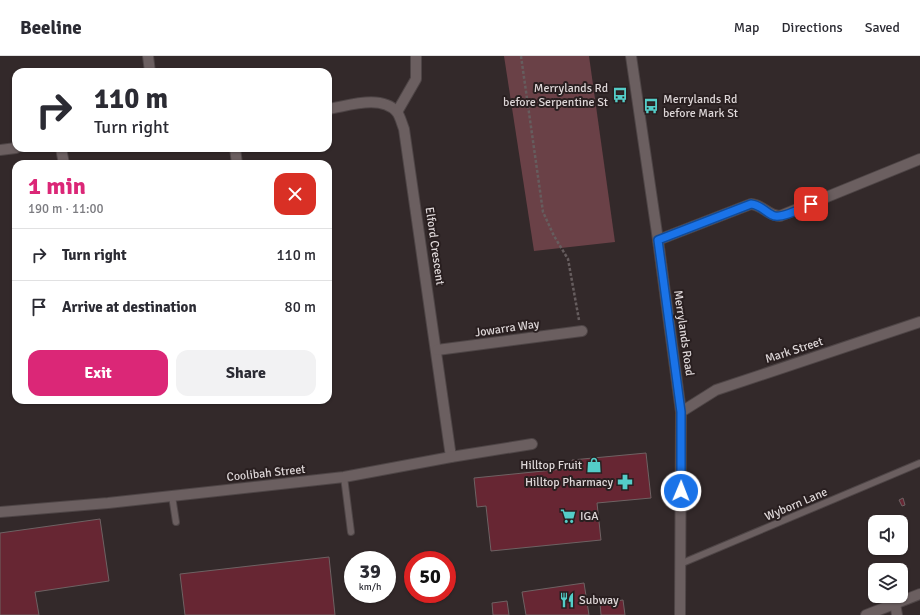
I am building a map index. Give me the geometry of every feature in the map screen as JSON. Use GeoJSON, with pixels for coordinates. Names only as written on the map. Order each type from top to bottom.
{"type":"FeatureCollection","features":[{"type":"Feature","properties":{"kind":"street"},"geometry":{"type":"LineString","coordinates":[[148,56],[150,68]]}},
{"type":"Feature","properties":{"kind":"street"},"geometry":{"type":"LineString","coordinates":[[332,108],[376,102],[387,104],[397,112],[416,79],[416,56]]}},
{"type":"Feature","properties":{"kind":"street","name":"Merrylands Road"},"geometry":{"type":"LineString","coordinates":[[631,56],[681,412],[682,477],[680,615]]}},
{"type":"Feature","properties":{"kind":"street","name":"Elford Crescent"},"geometry":{"type":"LineString","coordinates":[[397,112],[404,129],[408,150],[451,457]]}},
{"type":"Feature","properties":{"kind":"street"},"geometry":{"type":"LineString","coordinates":[[0,150],[12,148]]}},
{"type":"Feature","properties":{"kind":"street"},"geometry":{"type":"LineString","coordinates":[[658,240],[751,204],[758,204],[774,216],[780,216],[920,159]]}},
{"type":"Feature","properties":{"kind":"street","name":"Mark Street"},"geometry":{"type":"LineString","coordinates":[[681,412],[716,390],[920,322]]}},
{"type":"Feature","properties":{"kind":"street","name":"Jowarra Way"},"geometry":{"type":"LineString","coordinates":[[436,350],[582,331]]}},
{"type":"Feature","properties":{"kind":"street","name":"Coolibah Street"},"geometry":{"type":"LineString","coordinates":[[0,512],[172,496],[344,477],[532,444]]}},
{"type":"Feature","properties":{"kind":"street"},"geometry":{"type":"LineString","coordinates":[[908,598],[920,594]]}},
{"type":"Feature","properties":{"kind":"street"},"geometry":{"type":"LineString","coordinates":[[866,615],[895,603],[897,615]]}},
{"type":"Feature","properties":{"kind":"lane","name":"Wyborn Lane"},"geometry":{"type":"LineString","coordinates":[[680,564],[920,463]]}},
{"type":"Feature","properties":{"kind":"lane"},"geometry":{"type":"LineString","coordinates":[[344,477],[351,532]]}},
{"type":"Feature","properties":{"kind":"lane"},"geometry":{"type":"LineString","coordinates":[[172,496],[176,522]]}},
{"type":"Feature","properties":{"kind":"path"},"geometry":{"type":"LineString","coordinates":[[521,56],[543,212],[550,229],[568,259],[582,331]]}},
{"type":"Feature","properties":{"kind":"shaded area"},"geometry":{"type":"Polygon","coordinates":[[[504,56],[589,56],[615,242],[534,251],[504,56]]]}},
{"type":"Feature","properties":{"kind":"building"},"geometry":{"type":"Polygon","coordinates":[[[646,453],[651,498],[597,503],[601,540],[491,551],[486,506],[477,507],[474,478],[573,468],[572,460],[646,453]]]}},
{"type":"Feature","properties":{"kind":"building"},"geometry":{"type":"Polygon","coordinates":[[[903,498],[905,505],[902,506],[899,500],[903,498]]]}},
{"type":"Feature","properties":{"kind":"building"},"geometry":{"type":"Polygon","coordinates":[[[100,519],[109,581],[35,592],[39,615],[0,615],[0,533],[100,519]]]}},
{"type":"Feature","properties":{"kind":"building"},"geometry":{"type":"Polygon","coordinates":[[[329,557],[335,615],[185,615],[180,574],[329,557]]]}},
{"type":"Feature","properties":{"kind":"building"},"geometry":{"type":"Polygon","coordinates":[[[584,583],[589,615],[526,615],[522,592],[584,583]]]}},
{"type":"Feature","properties":{"kind":"building"},"geometry":{"type":"Polygon","coordinates":[[[623,600],[625,615],[601,615],[600,603],[623,600]]]}},
{"type":"Feature","properties":{"kind":"building"},"geometry":{"type":"Polygon","coordinates":[[[507,601],[509,615],[493,615],[492,603],[507,601]]]}},
{"type":"Feature","properties":{"kind":"place","name":"Merrylands Rd before Serpentine St"},"geometry":{"type":"Point","coordinates":[620,95]}},
{"type":"Feature","properties":{"kind":"place","name":"Merrylands Rd before Mark St"},"geometry":{"type":"Point","coordinates":[651,106]}},
{"type":"Feature","properties":{"kind":"place","name":"Hilltop Fruit"},"geometry":{"type":"Point","coordinates":[594,465]}},
{"type":"Feature","properties":{"kind":"place","name":"Hilltop Pharmacy"},"geometry":{"type":"Point","coordinates":[625,482]}},
{"type":"Feature","properties":{"kind":"place","name":"IGA"},"geometry":{"type":"Point","coordinates":[568,516]}},
{"type":"Feature","properties":{"kind":"place","name":"Subway"},"geometry":{"type":"Point","coordinates":[567,600]}},
{"type":"Feature","properties":{"kind":"route"},"geometry":{"type":"LineString","coordinates":[[681,491],[681,412],[658,240],[751,204],[758,204],[774,216],[780,216],[811,204]]}}]}
